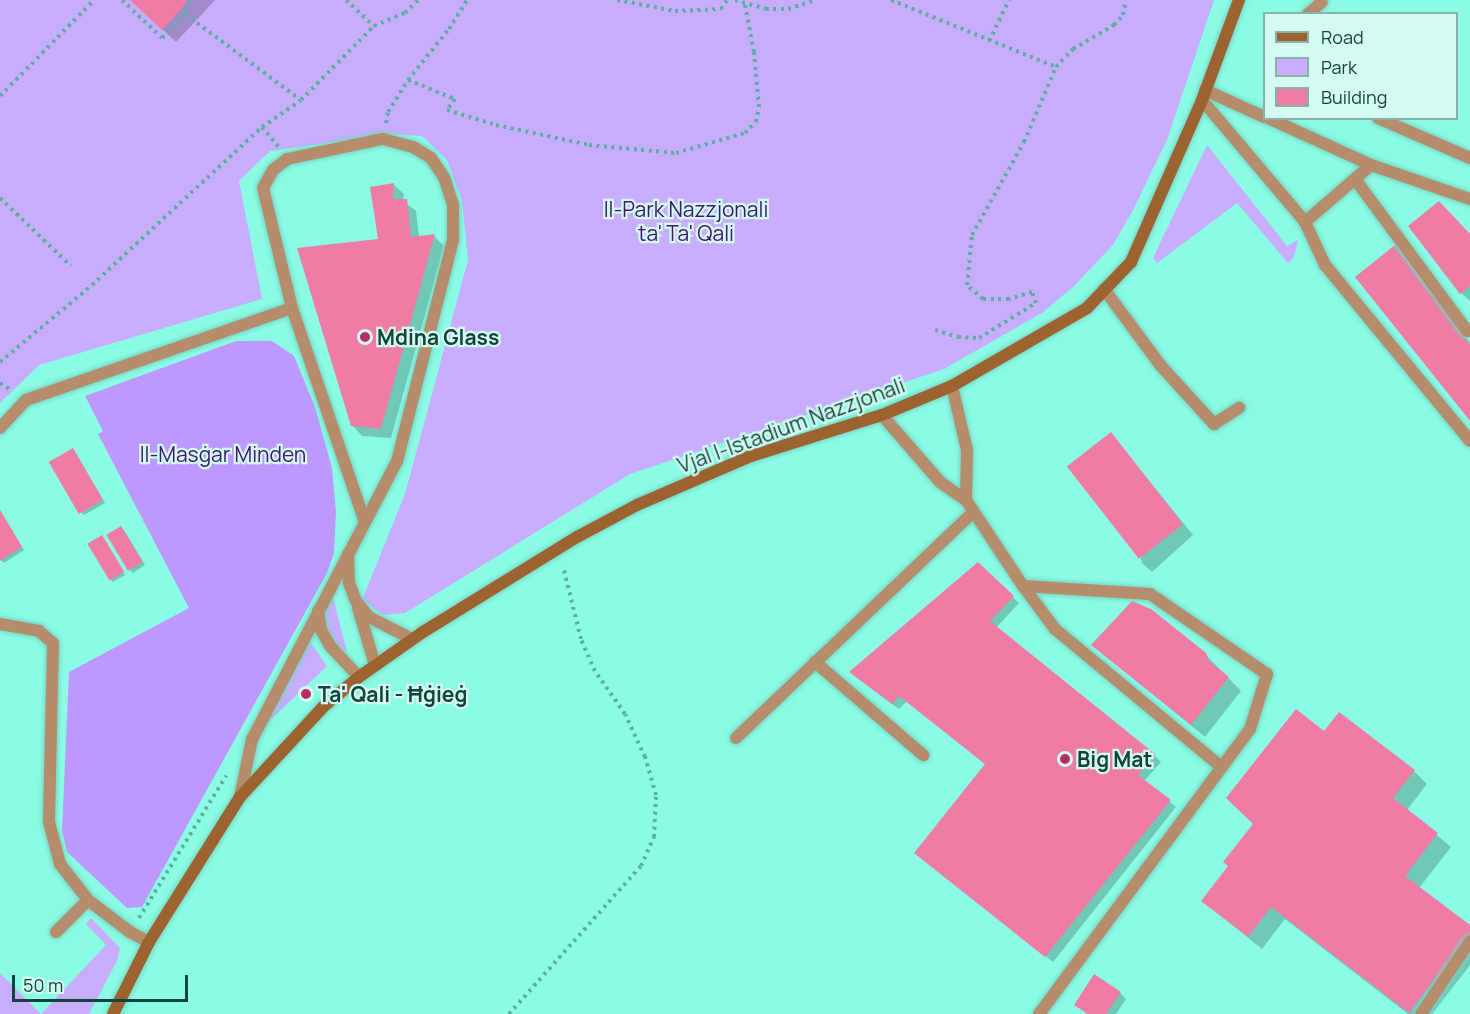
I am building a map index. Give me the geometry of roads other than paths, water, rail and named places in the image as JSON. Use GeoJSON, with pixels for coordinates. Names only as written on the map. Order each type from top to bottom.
{"type":"FeatureCollection","features":[{"type":"Feature","properties":{"kind":"main road","name":"Vjal l-Istadium Nazzjonali"},"geometry":{"type":"LineString","coordinates":[[113,1014],[149,942],[240,797],[323,708],[375,665],[412,639],[558,548],[692,480],[761,453],[882,415],[952,386],[1052,331],[1087,308],[1131,262],[1204,95],[1239,0]]}},
{"type":"Feature","properties":{"kind":"street"},"geometry":{"type":"LineString","coordinates":[[1310,12],[1322,2]]}},
{"type":"Feature","properties":{"kind":"street"},"geometry":{"type":"LineString","coordinates":[[1204,95],[1263,117]]}},
{"type":"Feature","properties":{"kind":"street"},"geometry":{"type":"LineString","coordinates":[[1204,95],[1305,222],[1325,265],[1470,441]]}},
{"type":"Feature","properties":{"kind":"street"},"geometry":{"type":"LineString","coordinates":[[1270,120],[1371,165],[1470,199]]}},
{"type":"Feature","properties":{"kind":"street"},"geometry":{"type":"LineString","coordinates":[[1383,120],[1470,158]]}},
{"type":"Feature","properties":{"kind":"street"},"geometry":{"type":"LineString","coordinates":[[240,797],[252,739],[397,460],[453,240],[453,204],[444,177],[431,158],[412,147],[383,139],[287,159],[273,170],[263,188],[292,308],[364,520]]}},
{"type":"Feature","properties":{"kind":"street"},"geometry":{"type":"LineString","coordinates":[[1305,222],[1371,165]]}},
{"type":"Feature","properties":{"kind":"street"},"geometry":{"type":"LineString","coordinates":[[1355,179],[1467,331]]}},
{"type":"Feature","properties":{"kind":"street"},"geometry":{"type":"LineString","coordinates":[[1104,290],[1161,366],[1215,424],[1239,408]]}},
{"type":"Feature","properties":{"kind":"street"},"geometry":{"type":"LineString","coordinates":[[0,428],[26,400],[292,308]]}},
{"type":"Feature","properties":{"kind":"street"},"geometry":{"type":"LineString","coordinates":[[952,386],[967,450],[966,500]]}},
{"type":"Feature","properties":{"kind":"street"},"geometry":{"type":"LineString","coordinates":[[882,415],[940,482],[966,500],[1023,586],[1055,629],[1221,767]]}},
{"type":"Feature","properties":{"kind":"street"},"geometry":{"type":"LineString","coordinates":[[736,738],[973,512]]}},
{"type":"Feature","properties":{"kind":"street"},"geometry":{"type":"LineString","coordinates":[[348,552],[349,583],[375,665]]}},
{"type":"Feature","properties":{"kind":"street"},"geometry":{"type":"LineString","coordinates":[[1023,586],[1150,594],[1267,674],[1250,729],[1038,1014]]}},
{"type":"Feature","properties":{"kind":"street"},"geometry":{"type":"LineString","coordinates":[[356,602],[369,617],[412,639]]}},
{"type":"Feature","properties":{"kind":"street"},"geometry":{"type":"LineString","coordinates":[[318,611],[321,630],[331,647],[359,677]]}},
{"type":"Feature","properties":{"kind":"street"},"geometry":{"type":"LineString","coordinates":[[0,624],[39,631],[53,643],[49,822],[60,864],[88,900],[130,933],[149,942]]}},
{"type":"Feature","properties":{"kind":"street"},"geometry":{"type":"LineString","coordinates":[[816,662],[923,755]]}},
{"type":"Feature","properties":{"kind":"street"},"geometry":{"type":"LineString","coordinates":[[56,932],[88,900]]}},
{"type":"Feature","properties":{"kind":"street"},"geometry":{"type":"LineString","coordinates":[[1421,1014],[1470,941]]}},
{"type":"Feature","properties":{"kind":"place","name":"Mdina Glass"},"geometry":{"type":"Point","coordinates":[365,337]}},
{"type":"Feature","properties":{"kind":"place","name":"Ta' Qali - Ħġieġ"},"geometry":{"type":"Point","coordinates":[306,694]}},
{"type":"Feature","properties":{"kind":"place","name":"Big Mat"},"geometry":{"type":"Point","coordinates":[1065,759]}},
{"type":"Feature","properties":{"kind":"park label","name":"Il-Park Nazzjonali ta' Ta' Qali"},"geometry":{"type":"Point","coordinates":[686,221]}},
{"type":"Feature","properties":{"kind":"park label","name":"Il-Masġar Minden"},"geometry":{"type":"Point","coordinates":[223,454]}}]}
